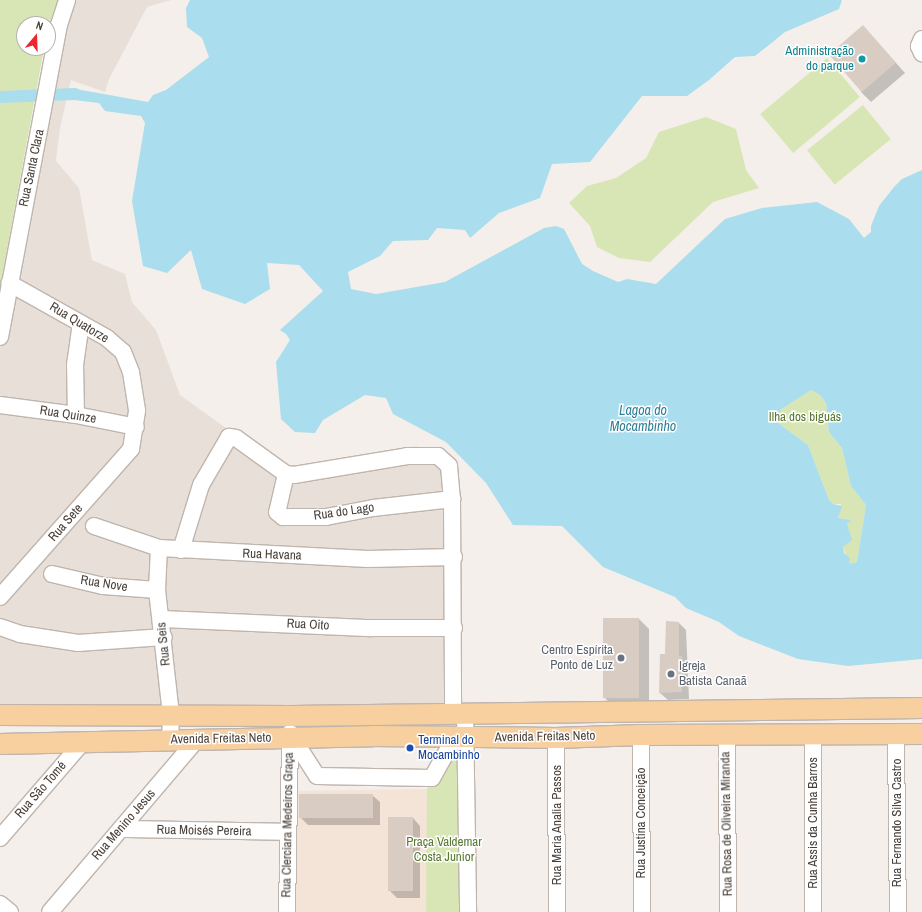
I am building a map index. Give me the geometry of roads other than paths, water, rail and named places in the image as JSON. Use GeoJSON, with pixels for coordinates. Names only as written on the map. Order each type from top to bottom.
{"type":"FeatureCollection","features":[{"type":"Feature","properties":{"kind":"main road","name":"Avenida Freitas Neto"},"geometry":{"type":"LineString","coordinates":[[0,716],[172,714],[292,716],[922,708]]}},
{"type":"Feature","properties":{"kind":"main road"},"geometry":{"type":"LineString","coordinates":[[866,709],[868,735]]}},
{"type":"Feature","properties":{"kind":"main road"},"geometry":{"type":"LineString","coordinates":[[696,711],[697,736]]}},
{"type":"Feature","properties":{"kind":"main road","name":"Avenida Freitas Neto"},"geometry":{"type":"LineString","coordinates":[[0,744],[82,743],[198,738],[290,737],[556,738],[641,735],[727,736],[922,734]]}},
{"type":"Feature","properties":{"kind":"street","name":"Rua Santa Clara"},"geometry":{"type":"LineString","coordinates":[[0,337],[59,25],[67,0]]}},
{"type":"Feature","properties":{"kind":"street","name":"Rua Quatorze"},"geometry":{"type":"LineString","coordinates":[[9,284],[107,338],[123,352],[131,372],[137,410],[136,427],[131,449]]}},
{"type":"Feature","properties":{"kind":"street"},"geometry":{"type":"LineString","coordinates":[[76,415],[75,365],[81,323]]}},
{"type":"Feature","properties":{"kind":"street","name":"Rua Quinze"},"geometry":{"type":"LineString","coordinates":[[0,405],[76,415],[136,427]]}},
{"type":"Feature","properties":{"kind":"street"},"geometry":{"type":"LineString","coordinates":[[181,550],[200,485],[229,437],[236,438],[286,474],[303,474],[431,454],[444,460],[449,466],[454,557],[454,628],[461,738],[468,912]]}},
{"type":"Feature","properties":{"kind":"street","name":"Rua Sete"},"geometry":{"type":"LineString","coordinates":[[0,597],[131,449]]}},
{"type":"Feature","properties":{"kind":"street","name":"Rua do Lago"},"geometry":{"type":"LineString","coordinates":[[286,474],[277,512],[283,517],[326,517],[373,508],[452,500]]}},
{"type":"Feature","properties":{"kind":"street","name":"Rua Havana"},"geometry":{"type":"LineString","coordinates":[[94,526],[160,548],[181,550],[368,559],[454,557]]}},
{"type":"Feature","properties":{"kind":"street","name":"Rua Seis"},"geometry":{"type":"LineString","coordinates":[[160,548],[157,590],[162,619],[172,714],[170,740]]}},
{"type":"Feature","properties":{"kind":"street","name":"Rua Nove"},"geometry":{"type":"LineString","coordinates":[[52,574],[103,586],[157,590]]}},
{"type":"Feature","properties":{"kind":"street","name":"Rua Oito"},"geometry":{"type":"LineString","coordinates":[[162,619],[372,628],[454,628]]}},
{"type":"Feature","properties":{"kind":"street"},"geometry":{"type":"LineString","coordinates":[[0,627],[20,634],[78,643],[164,637]]}},
{"type":"Feature","properties":{"kind":"street","name":"Rua Clerciara Medeiros Graça"},"geometry":{"type":"LineString","coordinates":[[287,912],[290,737],[292,716]]}},
{"type":"Feature","properties":{"kind":"street","name":"Rua Justina Conceição"},"geometry":{"type":"LineString","coordinates":[[641,735],[642,912]]}},
{"type":"Feature","properties":{"kind":"street","name":"Rua Assis da Cunha Barros"},"geometry":{"type":"LineString","coordinates":[[813,735],[814,912]]}},
{"type":"Feature","properties":{"kind":"street","name":"Rua Fernando Silva Castro"},"geometry":{"type":"LineString","coordinates":[[896,735],[898,912]]}},
{"type":"Feature","properties":{"kind":"street","name":"Rua Rosa de Oliveira Miranda"},"geometry":{"type":"LineString","coordinates":[[727,736],[728,912]]}},
{"type":"Feature","properties":{"kind":"street"},"geometry":{"type":"LineString","coordinates":[[290,737],[317,776],[432,778],[461,738]]}},
{"type":"Feature","properties":{"kind":"street","name":"Rua Menino Jesus"},"geometry":{"type":"LineString","coordinates":[[50,912],[198,738]]}},
{"type":"Feature","properties":{"kind":"street","name":"Rua Maria Analia Passos"},"geometry":{"type":"LineString","coordinates":[[556,738],[557,912]]}},
{"type":"Feature","properties":{"kind":"street","name":"Rua São Tomé"},"geometry":{"type":"LineString","coordinates":[[0,838],[82,743]]}},
{"type":"Feature","properties":{"kind":"street","name":"Rua Moisés Pereira"},"geometry":{"type":"LineString","coordinates":[[120,829],[288,832]]}},
{"type":"Feature","properties":{"kind":"street"},"geometry":{"type":"LineString","coordinates":[[0,904],[10,912]]}},
{"type":"Feature","properties":{"kind":"water","name":"Lagoa do Mocambinho"},"geometry":{"type":"Polygon","coordinates":[[[190,0],[842,0],[839,9],[785,32],[755,56],[735,57],[709,80],[687,96],[642,96],[590,162],[552,164],[540,198],[499,213],[470,238],[465,230],[437,228],[428,240],[393,241],[380,256],[348,272],[351,289],[376,294],[445,282],[544,228],[556,226],[564,229],[582,264],[593,271],[618,282],[627,279],[656,284],[725,219],[762,208],[817,202],[849,219],[864,238],[871,232],[871,226],[879,206],[894,187],[902,179],[922,170],[922,659],[848,666],[798,659],[739,636],[719,622],[686,608],[675,597],[603,567],[562,526],[513,525],[486,483],[446,442],[393,414],[386,398],[365,395],[323,420],[315,433],[295,432],[281,419],[276,362],[290,340],[286,334],[280,330],[323,291],[299,265],[267,263],[270,289],[245,304],[202,289],[191,250],[167,273],[143,266],[132,201],[145,123],[141,116],[105,111],[99,103],[74,100],[76,89],[148,102],[153,95],[166,90],[209,57],[202,38],[187,27],[186,8],[190,0]],[[811,390],[780,410],[778,423],[808,445],[829,500],[833,504],[842,506],[838,518],[851,520],[847,524],[852,540],[843,547],[844,553],[850,558],[849,564],[857,562],[866,505],[851,486],[842,448],[829,432],[826,403],[820,395],[811,390]]]}},
{"type":"Feature","properties":{"kind":"waterway"},"geometry":{"type":"LineString","coordinates":[[0,97],[75,94]]}},
{"type":"Feature","properties":{"kind":"place","name":"Administração do parque"},"geometry":{"type":"Point","coordinates":[862,59]}},
{"type":"Feature","properties":{"kind":"place","name":"Centro Espírita Ponto de Luz"},"geometry":{"type":"Point","coordinates":[621,658]}},
{"type":"Feature","properties":{"kind":"place","name":"Igreja Batista Canaã"},"geometry":{"type":"Point","coordinates":[671,674]}},
{"type":"Feature","properties":{"kind":"place","name":"Terminal do Mocambinho"},"geometry":{"type":"Point","coordinates":[410,748]}},
{"type":"Feature","properties":{"kind":"park label","name":"Ilha dos biguás"},"geometry":{"type":"Point","coordinates":[805,417]}},
{"type":"Feature","properties":{"kind":"park label","name":"Praça Valdemar Costa Junior"},"geometry":{"type":"Point","coordinates":[444,850]}}]}
